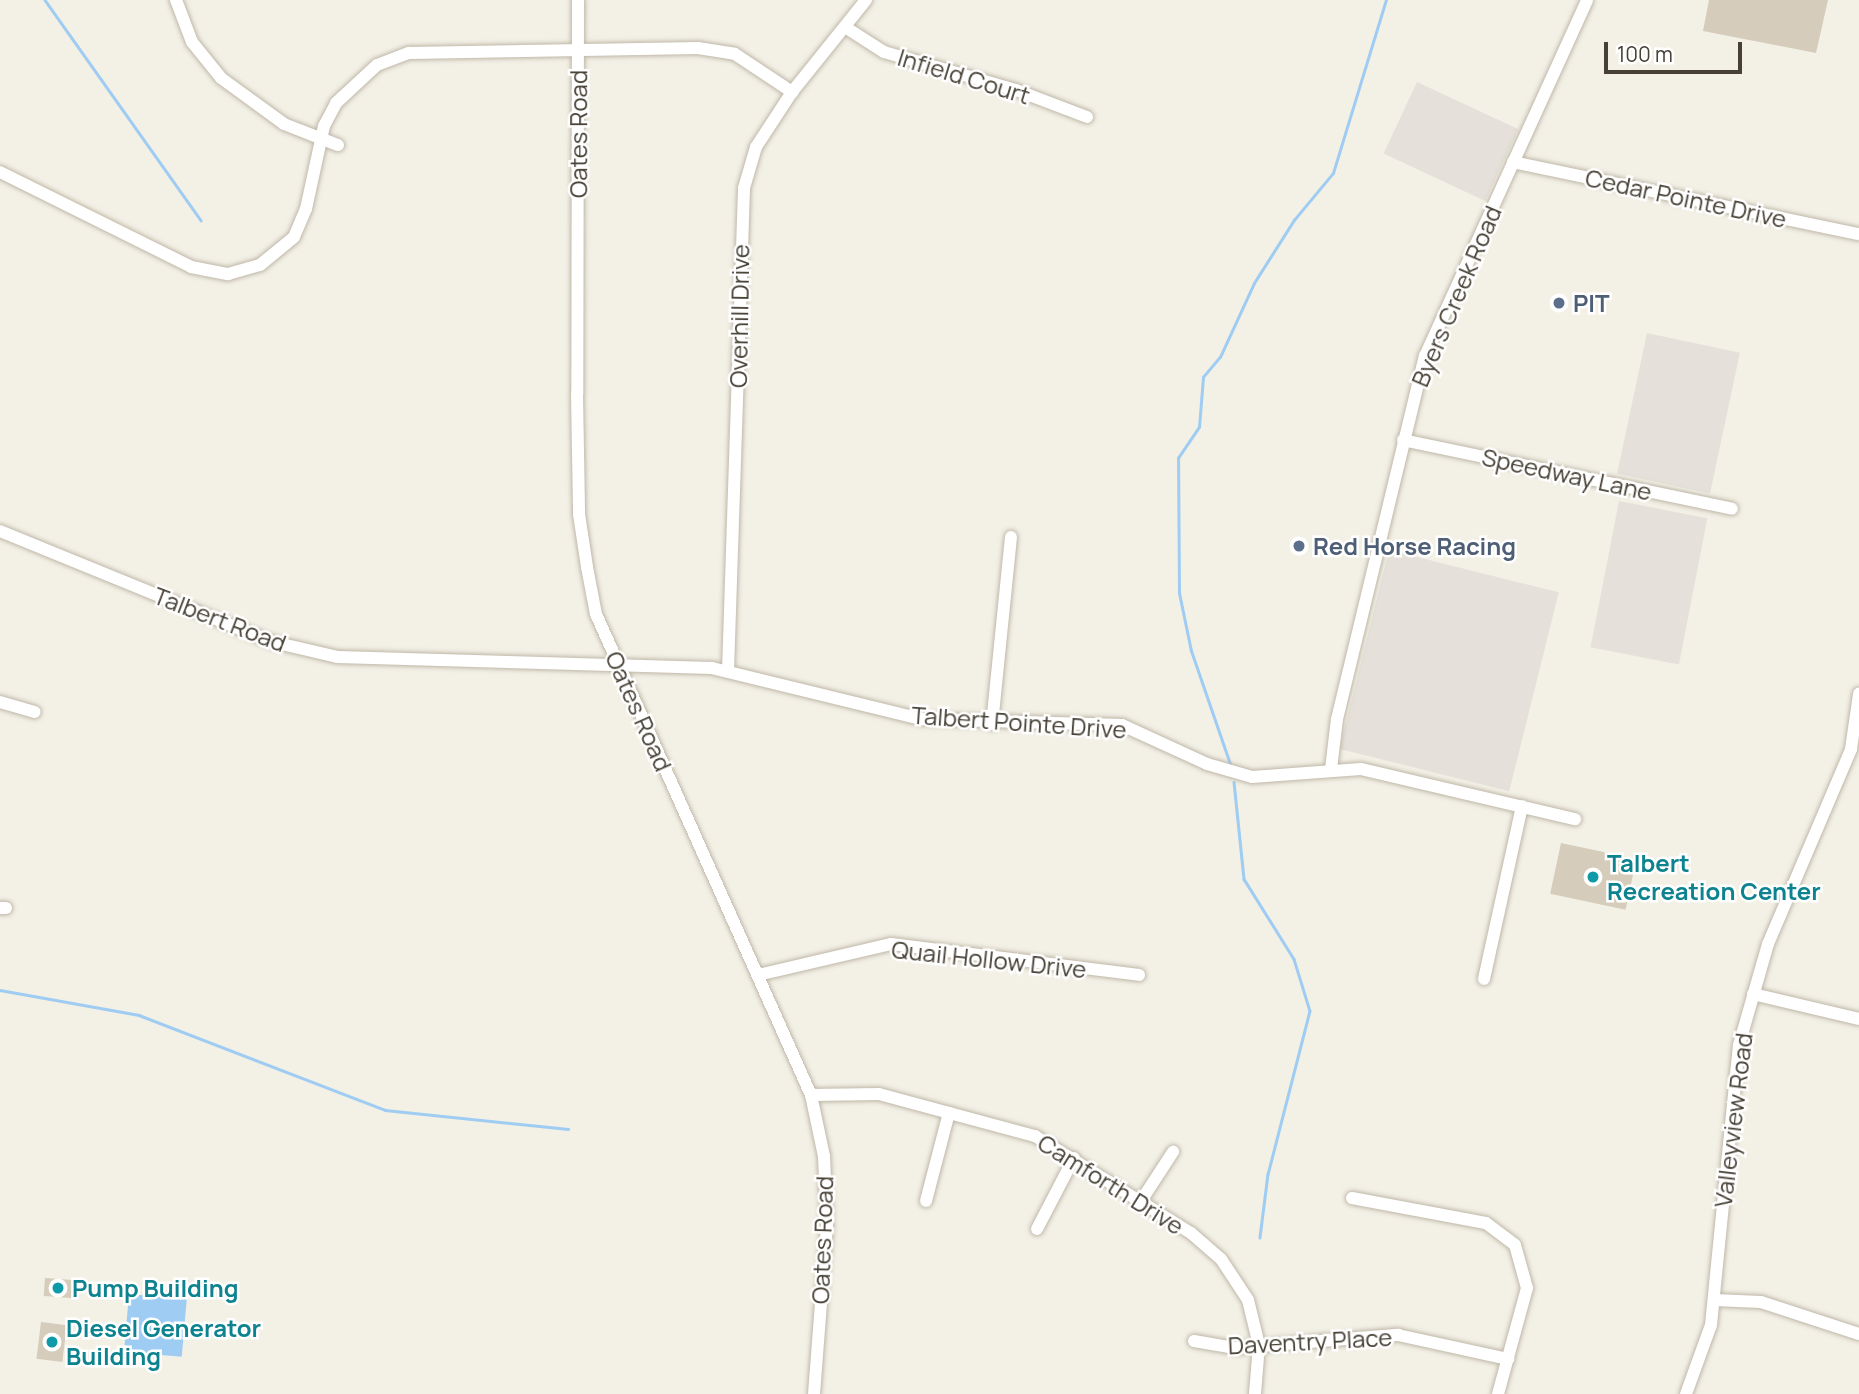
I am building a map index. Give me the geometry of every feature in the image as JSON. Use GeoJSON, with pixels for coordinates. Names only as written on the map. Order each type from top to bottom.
{"type":"FeatureCollection","features":[{"type":"Feature","properties":{"kind":"street"},"geometry":{"type":"LineString","coordinates":[[176,0],[192,42],[221,78],[284,124],[338,145]]}},
{"type":"Feature","properties":{"kind":"street","name":"Oates Road"},"geometry":{"type":"LineString","coordinates":[[578,0],[579,514],[596,614],[811,1095],[824,1156],[827,1225],[814,1394]]}},
{"type":"Feature","properties":{"kind":"street","name":"Overhill Drive"},"geometry":{"type":"LineString","coordinates":[[727,671],[741,213],[756,147],[792,92],[866,0]]}},
{"type":"Feature","properties":{"kind":"street","name":"Byers Creek Road"},"geometry":{"type":"LineString","coordinates":[[1331,769],[1337,719],[1425,356],[1587,0]]}},
{"type":"Feature","properties":{"kind":"street","name":"Infield Court"},"geometry":{"type":"LineString","coordinates":[[845,27],[884,52],[1016,90],[1087,117]]}},
{"type":"Feature","properties":{"kind":"street"},"geometry":{"type":"LineString","coordinates":[[0,172],[191,267],[228,274],[260,265],[294,237],[306,209],[320,140],[336,103],[356,80],[409,53],[698,48],[735,54],[792,92]]}},
{"type":"Feature","properties":{"kind":"street","name":"Cedar Pointe Drive"},"geometry":{"type":"LineString","coordinates":[[1513,162],[1859,234]]}},
{"type":"Feature","properties":{"kind":"street","name":"Speedway Lane"},"geometry":{"type":"LineString","coordinates":[[1403,440],[1732,509]]}},
{"type":"Feature","properties":{"kind":"street","name":"Talbert Road"},"geometry":{"type":"LineString","coordinates":[[0,531],[269,641],[338,657],[619,665]]}},
{"type":"Feature","properties":{"kind":"street"},"geometry":{"type":"LineString","coordinates":[[992,724],[1011,537]]}},
{"type":"Feature","properties":{"kind":"street","name":"Talbert Pointe Drive"},"geometry":{"type":"LineString","coordinates":[[619,665],[727,671],[922,719],[992,724],[1122,725],[1207,764],[1252,777],[1331,769],[1396,776],[1575,819]]}},
{"type":"Feature","properties":{"kind":"street","name":"Valleyview Road"},"geometry":{"type":"LineString","coordinates":[[1686,1394],[1714,1300],[1731,1107],[1753,994],[1768,944],[1838,783],[1856,734],[1859,694]]}},
{"type":"Feature","properties":{"kind":"street"},"geometry":{"type":"LineString","coordinates":[[0,706],[35,712]]}},
{"type":"Feature","properties":{"kind":"street"},"geometry":{"type":"LineString","coordinates":[[1484,979],[1522,806]]}},
{"type":"Feature","properties":{"kind":"street","name":"Quail Hollow Drive"},"geometry":{"type":"LineString","coordinates":[[758,975],[891,944],[1139,975]]}},
{"type":"Feature","properties":{"kind":"street"},"geometry":{"type":"LineString","coordinates":[[1753,994],[1859,1019]]}},
{"type":"Feature","properties":{"kind":"street","name":"Camforth Drive"},"geometry":{"type":"LineString","coordinates":[[811,1095],[878,1094],[1035,1136],[1142,1201],[1207,1245],[1229,1268],[1248,1300],[1259,1345],[1255,1394]]}},
{"type":"Feature","properties":{"kind":"street"},"geometry":{"type":"LineString","coordinates":[[926,1201],[950,1113]]}},
{"type":"Feature","properties":{"kind":"street"},"geometry":{"type":"LineString","coordinates":[[1142,1201],[1173,1152]]}},
{"type":"Feature","properties":{"kind":"street"},"geometry":{"type":"LineString","coordinates":[[1037,1229],[1074,1158]]}},
{"type":"Feature","properties":{"kind":"street"},"geometry":{"type":"LineString","coordinates":[[1352,1198],[1477,1221],[1509,1238],[1523,1261],[1527,1288],[1498,1394]]}},
{"type":"Feature","properties":{"kind":"street"},"geometry":{"type":"LineString","coordinates":[[1714,1300],[1761,1302],[1859,1334]]}},
{"type":"Feature","properties":{"kind":"street","name":"Daventry Place"},"geometry":{"type":"LineString","coordinates":[[1194,1341],[1235,1348],[1398,1335],[1508,1359]]}},
{"type":"Feature","properties":{"kind":"shaded area"},"geometry":{"type":"Polygon","coordinates":[[[1417,82],[1519,129],[1485,201],[1384,154],[1417,82]]]}},
{"type":"Feature","properties":{"kind":"shaded area"},"geometry":{"type":"Polygon","coordinates":[[[1647,333],[1740,353],[1710,494],[1617,474],[1647,333]]]}},
{"type":"Feature","properties":{"kind":"shaded area"},"geometry":{"type":"Polygon","coordinates":[[[1619,501],[1707,518],[1679,664],[1591,647],[1619,501]]]}},
{"type":"Feature","properties":{"kind":"shaded area"},"geometry":{"type":"Polygon","coordinates":[[[1389,550],[1559,592],[1509,791],[1339,749],[1389,550]]]}},
{"type":"Feature","properties":{"kind":"water"},"geometry":{"type":"Polygon","coordinates":[[[129,1294],[187,1299],[182,1357],[124,1352],[129,1294]]]}},
{"type":"Feature","properties":{"kind":"building"},"geometry":{"type":"Polygon","coordinates":[[[1709,0],[1828,0],[1816,53],[1703,31],[1709,0]]]}},
{"type":"Feature","properties":{"kind":"building","name":"Talbert Recreation Center"},"geometry":{"type":"Polygon","coordinates":[[[1561,843],[1636,859],[1626,910],[1550,894],[1561,843]]]}},
{"type":"Feature","properties":{"kind":"building","name":"Pump Building"},"geometry":{"type":"Polygon","coordinates":[[[45,1278],[73,1280],[72,1298],[44,1296],[45,1278]]]}},
{"type":"Feature","properties":{"kind":"building","name":"Diesel Generator Building"},"geometry":{"type":"Polygon","coordinates":[[[41,1322],[67,1325],[62,1362],[36,1359],[41,1322]]]}},
{"type":"Feature","properties":{"kind":"waterway"},"geometry":{"type":"LineString","coordinates":[[45,0],[201,220]]}},
{"type":"Feature","properties":{"kind":"waterway"},"geometry":{"type":"LineString","coordinates":[[1231,767],[1191,651],[1179,593],[1178,458],[1199,427],[1203,377],[1220,357],[1254,283],[1294,220],[1333,173],[1386,0]]}},
{"type":"Feature","properties":{"kind":"waterway"},"geometry":{"type":"LineString","coordinates":[[1234,782],[1244,879],[1294,959],[1310,1011],[1268,1174],[1260,1237]]}},
{"type":"Feature","properties":{"kind":"waterway"},"geometry":{"type":"LineString","coordinates":[[0,990],[139,1015],[385,1110],[568,1129]]}},
{"type":"Feature","properties":{"kind":"place","name":"PIT"},"geometry":{"type":"Point","coordinates":[1559,303]}},
{"type":"Feature","properties":{"kind":"place","name":"Red Horse Racing"},"geometry":{"type":"Point","coordinates":[1299,546]}},
{"type":"Feature","properties":{"kind":"place","name":"Talbert Recreation Center"},"geometry":{"type":"Point","coordinates":[1593,877]}},
{"type":"Feature","properties":{"kind":"place","name":"Pump Building"},"geometry":{"type":"Point","coordinates":[58,1288]}},
{"type":"Feature","properties":{"kind":"place","name":"Diesel Generator Building"},"geometry":{"type":"Point","coordinates":[52,1342]}}]}
